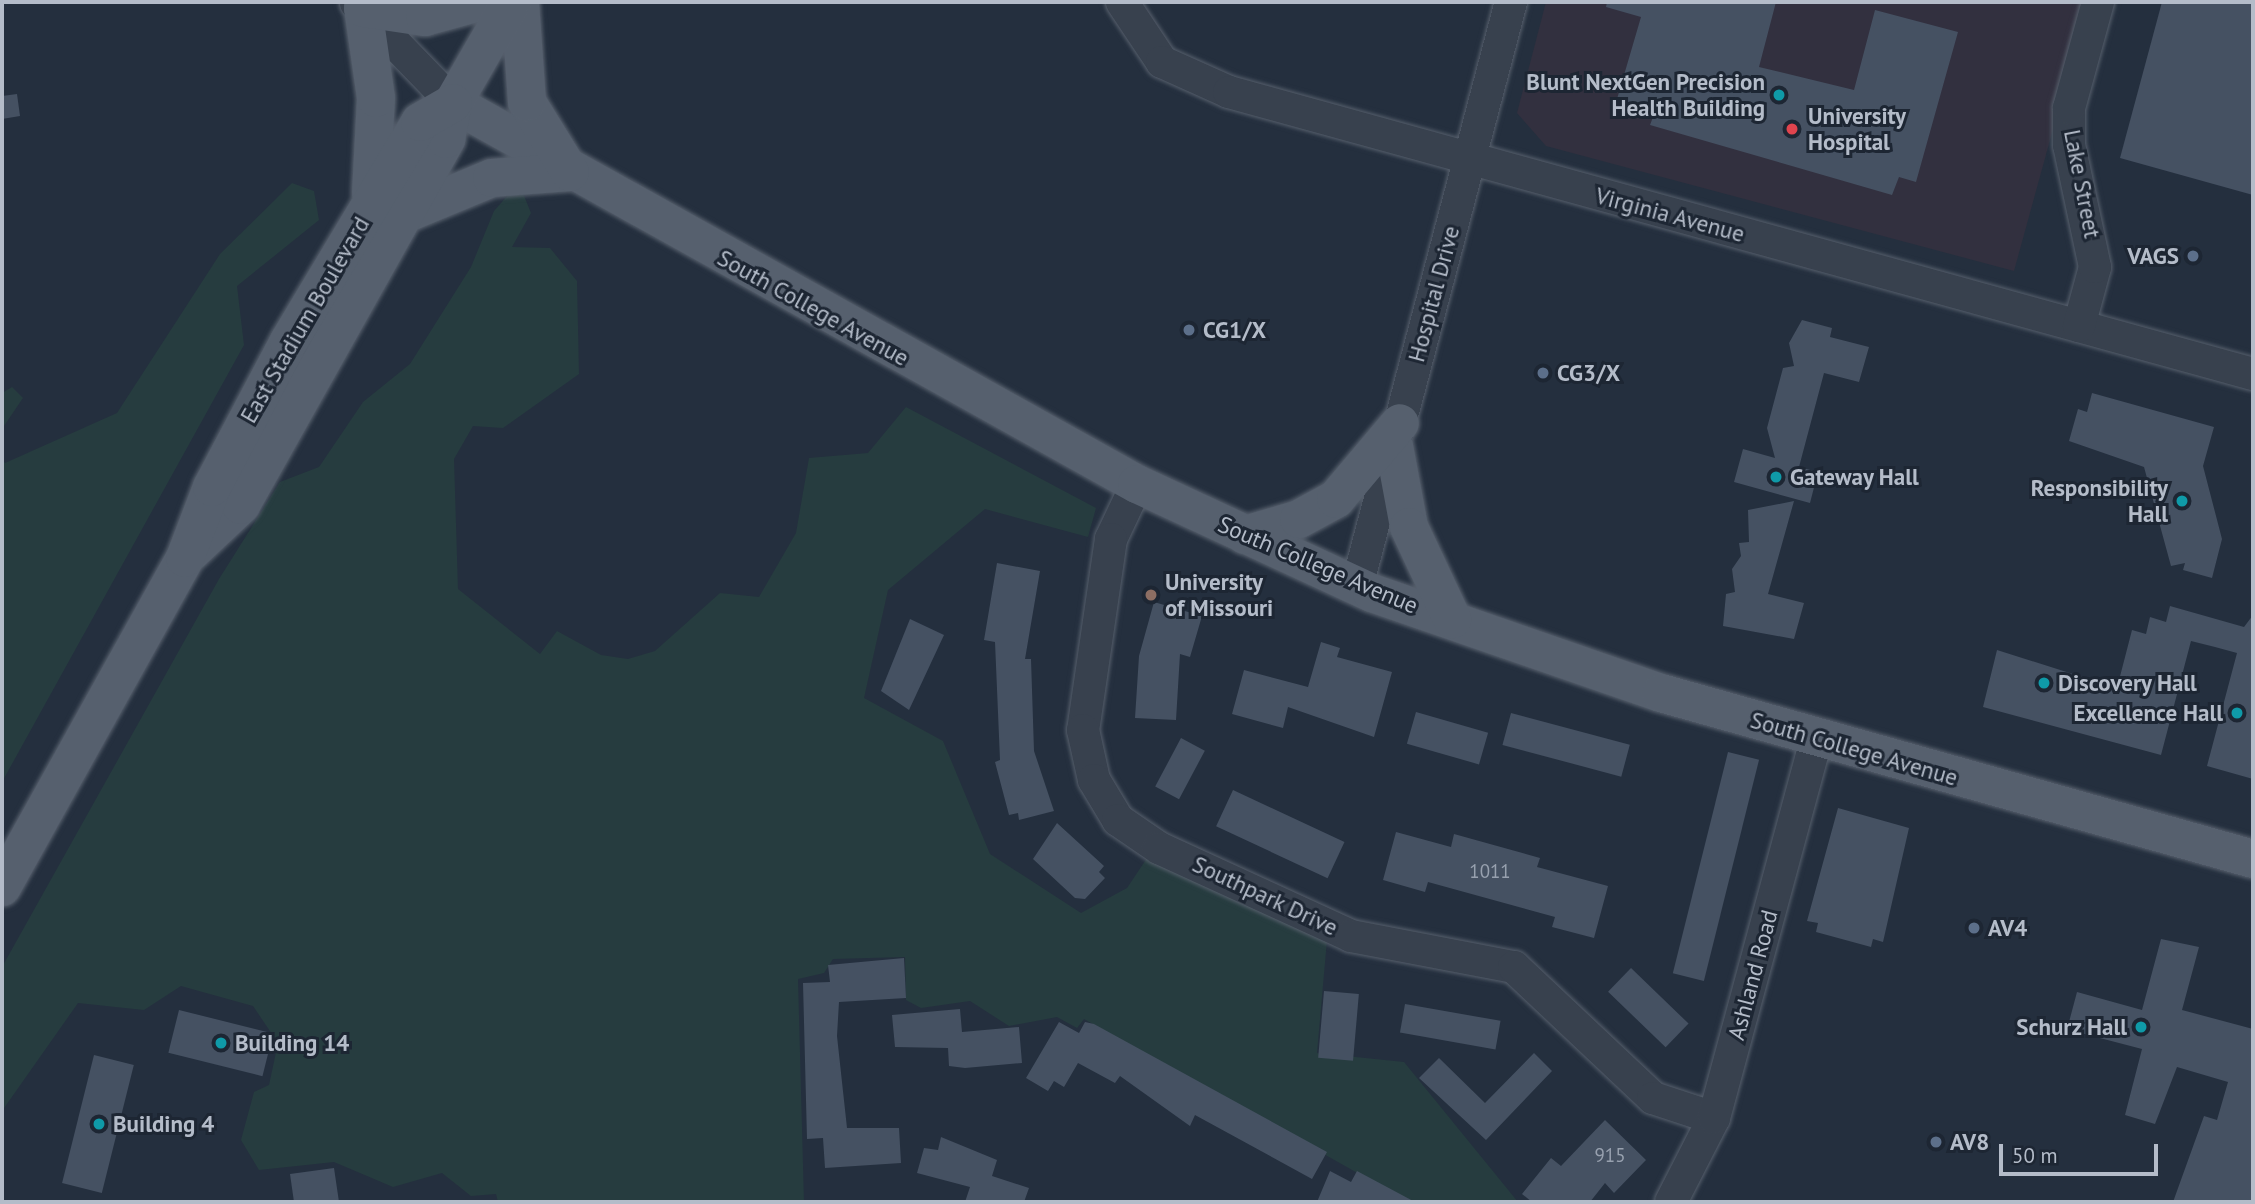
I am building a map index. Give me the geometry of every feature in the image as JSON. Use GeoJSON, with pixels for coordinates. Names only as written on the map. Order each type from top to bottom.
{"type":"FeatureCollection","features":[{"type":"Feature","properties":{"kind":"main road"},"geometry":{"type":"LineString","coordinates":[[480,2],[425,17],[359,5],[376,99],[387,210],[492,178],[570,172],[527,102],[520,2]]}},
{"type":"Feature","properties":{"kind":"main road"},"geometry":{"type":"LineString","coordinates":[[453,103],[511,2]]}},
{"type":"Feature","properties":{"kind":"main road","name":"South College Avenue"},"geometry":{"type":"LineString","coordinates":[[453,103],[570,172],[1137,484],[1357,586],[1661,693],[1816,739],[2253,859]]}},
{"type":"Feature","properties":{"kind":"main road","name":"East Stadium Boulevard"},"geometry":{"type":"LineString","coordinates":[[2,887],[185,558],[212,487],[387,210],[420,122],[453,103]]}},
{"type":"Feature","properties":{"kind":"main road"},"geometry":{"type":"LineString","coordinates":[[1245,535],[1299,519],[1335,499],[1397,435]]}},
{"type":"Feature","properties":{"kind":"main road"},"geometry":{"type":"LineString","coordinates":[[1397,435],[1409,527],[1452,619]]}},
{"type":"Feature","properties":{"kind":"street","name":"Virginia Avenue"},"geometry":{"type":"LineString","coordinates":[[1122,2],[1163,62],[1196,80],[1469,159],[2253,374]]}},
{"type":"Feature","properties":{"kind":"street","name":"Hospital Drive"},"geometry":{"type":"LineString","coordinates":[[1357,586],[1511,2]]}},
{"type":"Feature","properties":{"kind":"street","name":"Lake Street"},"geometry":{"type":"LineString","coordinates":[[2079,326],[2095,267],[2069,145],[2069,108],[2098,2]]}},
{"type":"Feature","properties":{"kind":"street"},"geometry":{"type":"LineString","coordinates":[[359,5],[453,103]]}},
{"type":"Feature","properties":{"kind":"street","name":"Southpark Drive"},"geometry":{"type":"LineString","coordinates":[[1137,484],[1111,539],[1083,730],[1094,780],[1118,820],[1159,848],[1351,936],[1514,967],[1653,1098],[1714,1118]]}},
{"type":"Feature","properties":{"kind":"street","name":"Ashland Road"},"geometry":{"type":"LineString","coordinates":[[1671,1202],[1714,1118],[1816,739]]}},
{"type":"Feature","properties":{"kind":"shaded area","name":"University Hospital"},"geometry":{"type":"Polygon","coordinates":[[[1546,2],[2088,2],[2014,271],[1546,146],[1517,113],[1546,2]]]}},
{"type":"Feature","properties":{"kind":"green space"},"geometry":{"type":"Polygon","coordinates":[[[292,183],[314,191],[319,220],[237,286],[244,345],[2,782],[2,459],[5,463],[117,413],[220,254],[292,183]]]}},
{"type":"Feature","properties":{"kind":"green space"},"geometry":{"type":"Polygon","coordinates":[[[523,193],[531,213],[512,247],[550,248],[577,281],[579,374],[503,428],[473,426],[454,459],[458,589],[540,654],[557,631],[601,655],[628,659],[655,651],[720,593],[759,597],[796,533],[809,458],[868,453],[906,407],[1096,508],[1088,537],[985,509],[888,590],[864,698],[943,741],[990,854],[1081,913],[1127,888],[1151,852],[1327,940],[1317,1053],[1404,1062],[1518,1202],[1409,1202],[1084,1019],[1077,1028],[1057,1017],[1009,1026],[970,1001],[921,1008],[906,1000],[905,957],[833,959],[824,973],[798,979],[804,1202],[498,1202],[496,1194],[471,1196],[442,1173],[393,1187],[334,1162],[259,1170],[241,1140],[254,1092],[269,1085],[278,1043],[253,1006],[181,986],[144,1010],[78,1003],[2,1111],[2,967],[219,579],[280,482],[319,467],[363,402],[410,364],[471,267],[494,211],[508,195],[523,193]]]}},
{"type":"Feature","properties":{"kind":"green space"},"geometry":{"type":"Polygon","coordinates":[[[12,387],[23,398],[2,429],[2,393],[12,387]]]}},
{"type":"Feature","properties":{"kind":"building","name":"Blunt NextGen Precision Health Building"},"geometry":{"type":"Polygon","coordinates":[[[1607,2],[1776,2],[1759,67],[1854,90],[1875,10],[1958,32],[1916,182],[1899,177],[1892,195],[1650,125],[1656,109],[1617,99],[1641,17],[1606,7],[1607,2]]]}},
{"type":"Feature","properties":{"kind":"building"},"geometry":{"type":"Polygon","coordinates":[[[2162,2],[2253,2],[2253,195],[2120,158],[2162,2]]]}},
{"type":"Feature","properties":{"kind":"building"},"geometry":{"type":"Polygon","coordinates":[[[17,94],[20,116],[2,119],[2,96],[17,94]]]}},
{"type":"Feature","properties":{"kind":"building"},"geometry":{"type":"Polygon","coordinates":[[[1802,320],[1832,328],[1830,337],[1869,347],[1859,382],[1824,373],[1799,467],[1818,472],[1810,503],[1734,482],[1743,449],[1775,458],[1767,428],[1783,368],[1794,366],[1789,343],[1802,320]]]}},
{"type":"Feature","properties":{"kind":"building","name":"Responsibility Hall"},"geometry":{"type":"Polygon","coordinates":[[[2092,393],[2214,427],[2203,466],[2222,539],[2212,578],[2183,570],[2185,563],[2171,566],[2144,467],[2069,441],[2078,409],[2087,412],[2092,393]]]}},
{"type":"Feature","properties":{"kind":"building"},"geometry":{"type":"Polygon","coordinates":[[[1794,501],[1768,594],[1804,603],[1794,639],[1723,626],[1726,594],[1735,592],[1732,569],[1741,556],[1739,543],[1749,542],[1748,510],[1794,501]]]}},
{"type":"Feature","properties":{"kind":"building"},"geometry":{"type":"Polygon","coordinates":[[[997,563],[1040,571],[1025,659],[1031,659],[1034,751],[1054,811],[1019,820],[1018,813],[1009,815],[995,762],[1000,760],[995,642],[984,640],[997,563]]]}},
{"type":"Feature","properties":{"kind":"building"},"geometry":{"type":"Polygon","coordinates":[[[1154,602],[1202,616],[1190,657],[1180,654],[1176,720],[1135,718],[1139,656],[1154,602]]]}},
{"type":"Feature","properties":{"kind":"building","name":"Discovery Hall"},"geometry":{"type":"Polygon","coordinates":[[[2170,606],[2244,627],[2253,615],[2253,779],[2207,766],[2237,653],[2215,647],[2191,641],[2161,755],[1983,707],[1997,650],[2117,688],[2132,630],[2146,634],[2150,617],[2166,622],[2170,606]]]}},
{"type":"Feature","properties":{"kind":"building"},"geometry":{"type":"Polygon","coordinates":[[[910,619],[944,635],[909,710],[881,691],[910,619]]]}},
{"type":"Feature","properties":{"kind":"building"},"geometry":{"type":"Polygon","coordinates":[[[1321,642],[1340,648],[1337,657],[1392,672],[1374,737],[1288,707],[1283,728],[1232,714],[1244,670],[1308,687],[1321,642]]]}},
{"type":"Feature","properties":{"kind":"building"},"geometry":{"type":"Polygon","coordinates":[[[1416,712],[1488,733],[1479,764],[1407,744],[1416,712]]]}},
{"type":"Feature","properties":{"kind":"building"},"geometry":{"type":"Polygon","coordinates":[[[1511,713],[1630,745],[1621,777],[1502,745],[1511,713]]]}},
{"type":"Feature","properties":{"kind":"building"},"geometry":{"type":"Polygon","coordinates":[[[1181,738],[1205,751],[1179,799],[1155,787],[1181,738]]]}},
{"type":"Feature","properties":{"kind":"building"},"geometry":{"type":"Polygon","coordinates":[[[1728,752],[1759,760],[1704,981],[1673,973],[1728,752]]]}},
{"type":"Feature","properties":{"kind":"building"},"geometry":{"type":"Polygon","coordinates":[[[1233,790],[1344,842],[1328,878],[1216,826],[1233,790]]]}},
{"type":"Feature","properties":{"kind":"building"},"geometry":{"type":"Polygon","coordinates":[[[1838,808],[1909,828],[1883,942],[1873,939],[1871,947],[1816,932],[1818,923],[1807,921],[1838,808]]]}},
{"type":"Feature","properties":{"kind":"building"},"geometry":{"type":"Polygon","coordinates":[[[1057,823],[1104,866],[1099,872],[1105,878],[1085,899],[1075,898],[1033,859],[1057,823]]]}},
{"type":"Feature","properties":{"kind":"building"},"geometry":{"type":"Polygon","coordinates":[[[1396,832],[1451,847],[1454,834],[1540,858],[1537,867],[1608,886],[1594,938],[1552,927],[1555,917],[1428,882],[1425,892],[1383,880],[1396,832]]]}},
{"type":"Feature","properties":{"kind":"building"},"geometry":{"type":"Polygon","coordinates":[[[2161,939],[2199,947],[2182,1010],[2253,1029],[2253,1202],[2173,1202],[2204,1116],[2217,1120],[2228,1082],[2177,1067],[2155,1124],[2125,1115],[2142,1049],[2073,1031],[2069,1022],[2077,992],[2142,1010],[2161,939]]]}},
{"type":"Feature","properties":{"kind":"building"},"geometry":{"type":"Polygon","coordinates":[[[904,958],[906,998],[839,1002],[837,1036],[847,1128],[899,1128],[901,1163],[825,1168],[823,1138],[807,1139],[803,983],[830,982],[828,965],[904,958]]]}},
{"type":"Feature","properties":{"kind":"building"},"geometry":{"type":"Polygon","coordinates":[[[1631,968],[1689,1024],[1666,1047],[1608,992],[1631,968]]]}},
{"type":"Feature","properties":{"kind":"building"},"geometry":{"type":"Polygon","coordinates":[[[1324,991],[1359,994],[1353,1061],[1318,1058],[1324,991]]]}},
{"type":"Feature","properties":{"kind":"building"},"geometry":{"type":"Polygon","coordinates":[[[1405,1004],[1501,1021],[1495,1049],[1400,1033],[1405,1004]]]}},
{"type":"Feature","properties":{"kind":"building"},"geometry":{"type":"Polygon","coordinates":[[[960,1009],[962,1032],[1019,1027],[1022,1063],[965,1068],[949,1066],[948,1048],[895,1047],[892,1015],[960,1009]]]}},
{"type":"Feature","properties":{"kind":"building","name":"Building 14"},"geometry":{"type":"Polygon","coordinates":[[[179,1010],[273,1033],[262,1076],[168,1053],[179,1010]]]}},
{"type":"Feature","properties":{"kind":"building"},"geometry":{"type":"Polygon","coordinates":[[[1059,1022],[1079,1033],[1085,1022],[1094,1024],[1327,1152],[1312,1179],[1195,1115],[1190,1126],[1120,1076],[1115,1083],[1078,1063],[1064,1087],[1054,1081],[1048,1091],[1026,1078],[1059,1022]]]}},
{"type":"Feature","properties":{"kind":"building"},"geometry":{"type":"Polygon","coordinates":[[[1534,1053],[1552,1071],[1486,1140],[1419,1078],[1439,1058],[1485,1103],[1534,1053]]]}},
{"type":"Feature","properties":{"kind":"building","name":"Building 4"},"geometry":{"type":"Polygon","coordinates":[[[94,1055],[134,1065],[102,1193],[62,1183],[94,1055]]]}},
{"type":"Feature","properties":{"kind":"building"},"geometry":{"type":"Polygon","coordinates":[[[1605,1120],[1646,1160],[1614,1193],[1605,1183],[1590,1202],[1532,1202],[1522,1194],[1551,1158],[1561,1166],[1605,1120]]]}},
{"type":"Feature","properties":{"kind":"building"},"geometry":{"type":"Polygon","coordinates":[[[941,1137],[997,1160],[992,1176],[1029,1188],[1024,1202],[965,1202],[970,1187],[917,1173],[924,1148],[938,1150],[941,1137]]]}},
{"type":"Feature","properties":{"kind":"building"},"geometry":{"type":"Polygon","coordinates":[[[334,1168],[339,1202],[294,1202],[290,1174],[334,1168]]]}},
{"type":"Feature","properties":{"kind":"building"},"geometry":{"type":"Polygon","coordinates":[[[1330,1171],[1351,1182],[1357,1171],[1415,1202],[1317,1202],[1330,1171]]]}},
{"type":"Feature","properties":{"kind":"place","name":"Blunt NextGen Precision Health Building"},"geometry":{"type":"Point","coordinates":[1779,95]}},
{"type":"Feature","properties":{"kind":"place","name":"University Hospital"},"geometry":{"type":"Point","coordinates":[1792,129]}},
{"type":"Feature","properties":{"kind":"place","name":"VAGS"},"geometry":{"type":"Point","coordinates":[2193,256]}},
{"type":"Feature","properties":{"kind":"place","name":"CG1/X"},"geometry":{"type":"Point","coordinates":[1189,330]}},
{"type":"Feature","properties":{"kind":"place","name":"CG3/X"},"geometry":{"type":"Point","coordinates":[1543,373]}},
{"type":"Feature","properties":{"kind":"place","name":"Gateway Hall"},"geometry":{"type":"Point","coordinates":[1776,477]}},
{"type":"Feature","properties":{"kind":"place","name":"Responsibility Hall"},"geometry":{"type":"Point","coordinates":[2182,501]}},
{"type":"Feature","properties":{"kind":"place","name":"University of Missouri"},"geometry":{"type":"Point","coordinates":[1151,595]}},
{"type":"Feature","properties":{"kind":"place","name":"Discovery Hall"},"geometry":{"type":"Point","coordinates":[2044,683]}},
{"type":"Feature","properties":{"kind":"place","name":"Excellence Hall"},"geometry":{"type":"Point","coordinates":[2237,713]}},
{"type":"Feature","properties":{"kind":"place","name":"AV4"},"geometry":{"type":"Point","coordinates":[1974,928]}},
{"type":"Feature","properties":{"kind":"place","name":"Schurz Hall"},"geometry":{"type":"Point","coordinates":[2141,1027]}},
{"type":"Feature","properties":{"kind":"place","name":"Building 14"},"geometry":{"type":"Point","coordinates":[221,1043]}},
{"type":"Feature","properties":{"kind":"place","name":"Building 4"},"geometry":{"type":"Point","coordinates":[99,1124]}},
{"type":"Feature","properties":{"kind":"place","name":"AV8"},"geometry":{"type":"Point","coordinates":[1936,1142]}}]}
